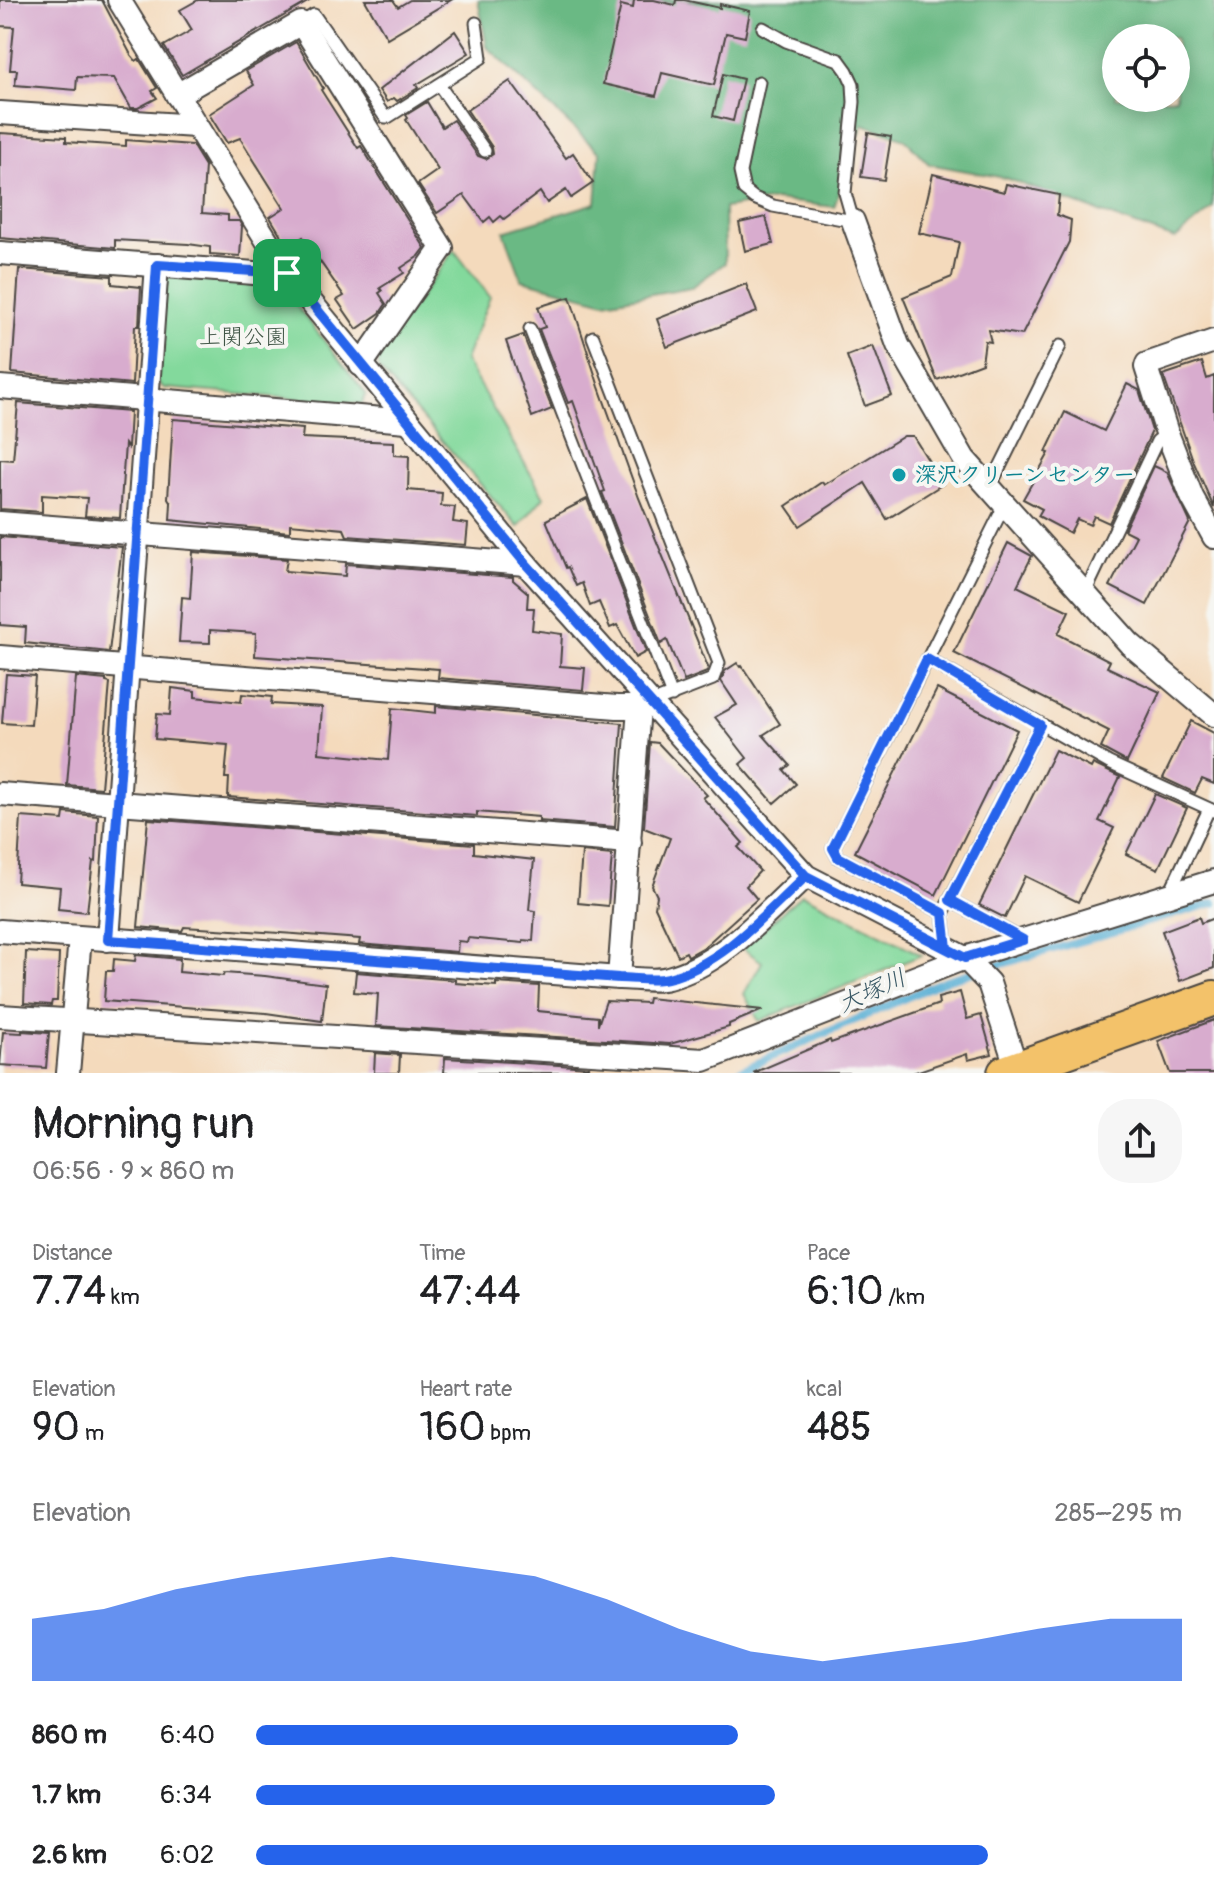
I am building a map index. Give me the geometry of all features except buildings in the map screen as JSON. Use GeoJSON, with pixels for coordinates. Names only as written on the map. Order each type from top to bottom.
{"type":"FeatureCollection","features":[{"type":"Feature","properties":{"kind":"main road"},"geometry":{"type":"LineString","coordinates":[[1011,1071],[1214,998]]}},
{"type":"Feature","properties":{"kind":"street"},"geometry":{"type":"LineString","coordinates":[[119,0],[287,273],[526,564],[654,702],[806,876],[956,953],[989,983],[1011,1071]]}},
{"type":"Feature","properties":{"kind":"street"},"geometry":{"type":"LineString","coordinates":[[177,95],[301,23],[442,248],[361,365]]}},
{"type":"Feature","properties":{"kind":"street"},"geometry":{"type":"LineString","coordinates":[[0,113],[195,126]]}},
{"type":"Feature","properties":{"kind":"street"},"geometry":{"type":"LineString","coordinates":[[853,221],[898,345],[964,459],[1130,644],[1214,715]]}},
{"type":"Feature","properties":{"kind":"street"},"geometry":{"type":"LineString","coordinates":[[0,253],[287,273]]}},
{"type":"Feature","properties":{"kind":"street"},"geometry":{"type":"LineString","coordinates":[[108,940],[157,265]]}},
{"type":"Feature","properties":{"kind":"street"},"geometry":{"type":"LineString","coordinates":[[1214,341],[1147,364],[1146,367],[1192,497],[1214,537]]}},
{"type":"Feature","properties":{"kind":"street"},"geometry":{"type":"LineString","coordinates":[[0,387],[407,421]]}},
{"type":"Feature","properties":{"kind":"street"},"geometry":{"type":"LineString","coordinates":[[0,523],[526,564]]}},
{"type":"Feature","properties":{"kind":"street"},"geometry":{"type":"LineString","coordinates":[[0,657],[654,702]]}},
{"type":"Feature","properties":{"kind":"street"},"geometry":{"type":"LineString","coordinates":[[619,978],[630,842],[654,702]]}},
{"type":"Feature","properties":{"kind":"street"},"geometry":{"type":"LineString","coordinates":[[0,794],[630,842]]}},
{"type":"Feature","properties":{"kind":"street"},"geometry":{"type":"LineString","coordinates":[[0,931],[666,979],[699,965],[737,940],[806,876]]}},
{"type":"Feature","properties":{"kind":"street"},"geometry":{"type":"LineString","coordinates":[[0,1016],[704,1060],[956,953],[1023,940],[1214,881]]}},
{"type":"Feature","properties":{"kind":"street"},"geometry":{"type":"LineString","coordinates":[[68,1073],[80,938]]}},
{"type":"Feature","properties":{"kind":"lane"},"geometry":{"type":"LineString","coordinates":[[301,23],[314,15],[385,117],[481,58],[476,23]]}},
{"type":"Feature","properties":{"kind":"lane"},"geometry":{"type":"LineString","coordinates":[[759,82],[740,172],[744,190],[773,206],[853,221],[845,193],[854,102],[853,84],[847,71],[839,60],[786,41],[763,28]]}},
{"type":"Feature","properties":{"kind":"lane"},"geometry":{"type":"LineString","coordinates":[[439,85],[485,151]]}},
{"type":"Feature","properties":{"kind":"lane"},"geometry":{"type":"LineString","coordinates":[[530,329],[654,702],[713,679],[719,663],[593,337]]}},
{"type":"Feature","properties":{"kind":"lane"},"geometry":{"type":"LineString","coordinates":[[956,953],[943,913],[838,857],[833,848],[927,659],[1060,346]]}},
{"type":"Feature","properties":{"kind":"lane"},"geometry":{"type":"LineString","coordinates":[[1084,595],[1157,441],[1167,433]]}},
{"type":"Feature","properties":{"kind":"lane"},"geometry":{"type":"LineString","coordinates":[[927,659],[1109,763],[1211,810],[1169,895]]}},
{"type":"Feature","properties":{"kind":"lane"},"geometry":{"type":"LineString","coordinates":[[943,913],[1040,725]]}},
{"type":"Feature","properties":{"kind":"lane"},"geometry":{"type":"LineString","coordinates":[[950,900],[1023,940]]}},
{"type":"Feature","properties":{"kind":"green space"},"geometry":{"type":"Polygon","coordinates":[[[478,0],[1214,0],[1211,40],[1214,81],[1213,208],[1175,239],[1005,178],[929,164],[905,139],[863,124],[834,207],[775,200],[724,208],[725,263],[692,287],[605,302],[522,280],[504,231],[596,203],[600,153],[487,47],[478,0]]]}},
{"type":"Feature","properties":{"kind":"green space"},"geometry":{"type":"Polygon","coordinates":[[[454,250],[490,297],[465,360],[544,497],[518,527],[379,369],[378,356],[454,250]]]}},
{"type":"Feature","properties":{"kind":"green space","name":"上関公園"},"geometry":{"type":"Polygon","coordinates":[[[172,273],[273,282],[281,286],[366,394],[362,404],[164,388],[156,381],[163,280],[172,273]]]}},
{"type":"Feature","properties":{"kind":"green space"},"geometry":{"type":"Polygon","coordinates":[[[802,894],[922,955],[759,1021],[744,994],[762,962],[742,948],[802,894]]]}},
{"type":"Feature","properties":{"kind":"waterway","name":"大塚川"},"geometry":{"type":"LineString","coordinates":[[735,1073],[946,980],[1214,903]]}},
{"type":"Feature","properties":{"kind":"place","name":"深沢クリーンセンター"},"geometry":{"type":"Point","coordinates":[899,475]}},
{"type":"Feature","properties":{"kind":"route"},"geometry":{"type":"LineString","coordinates":[[287,273],[157,265],[108,940],[666,979],[710,959],[737,940],[806,876],[947,948],[943,913],[838,857],[833,848],[927,659],[1040,725],[950,900],[1023,940],[965,958],[806,876],[526,564],[287,273]]}}]}
